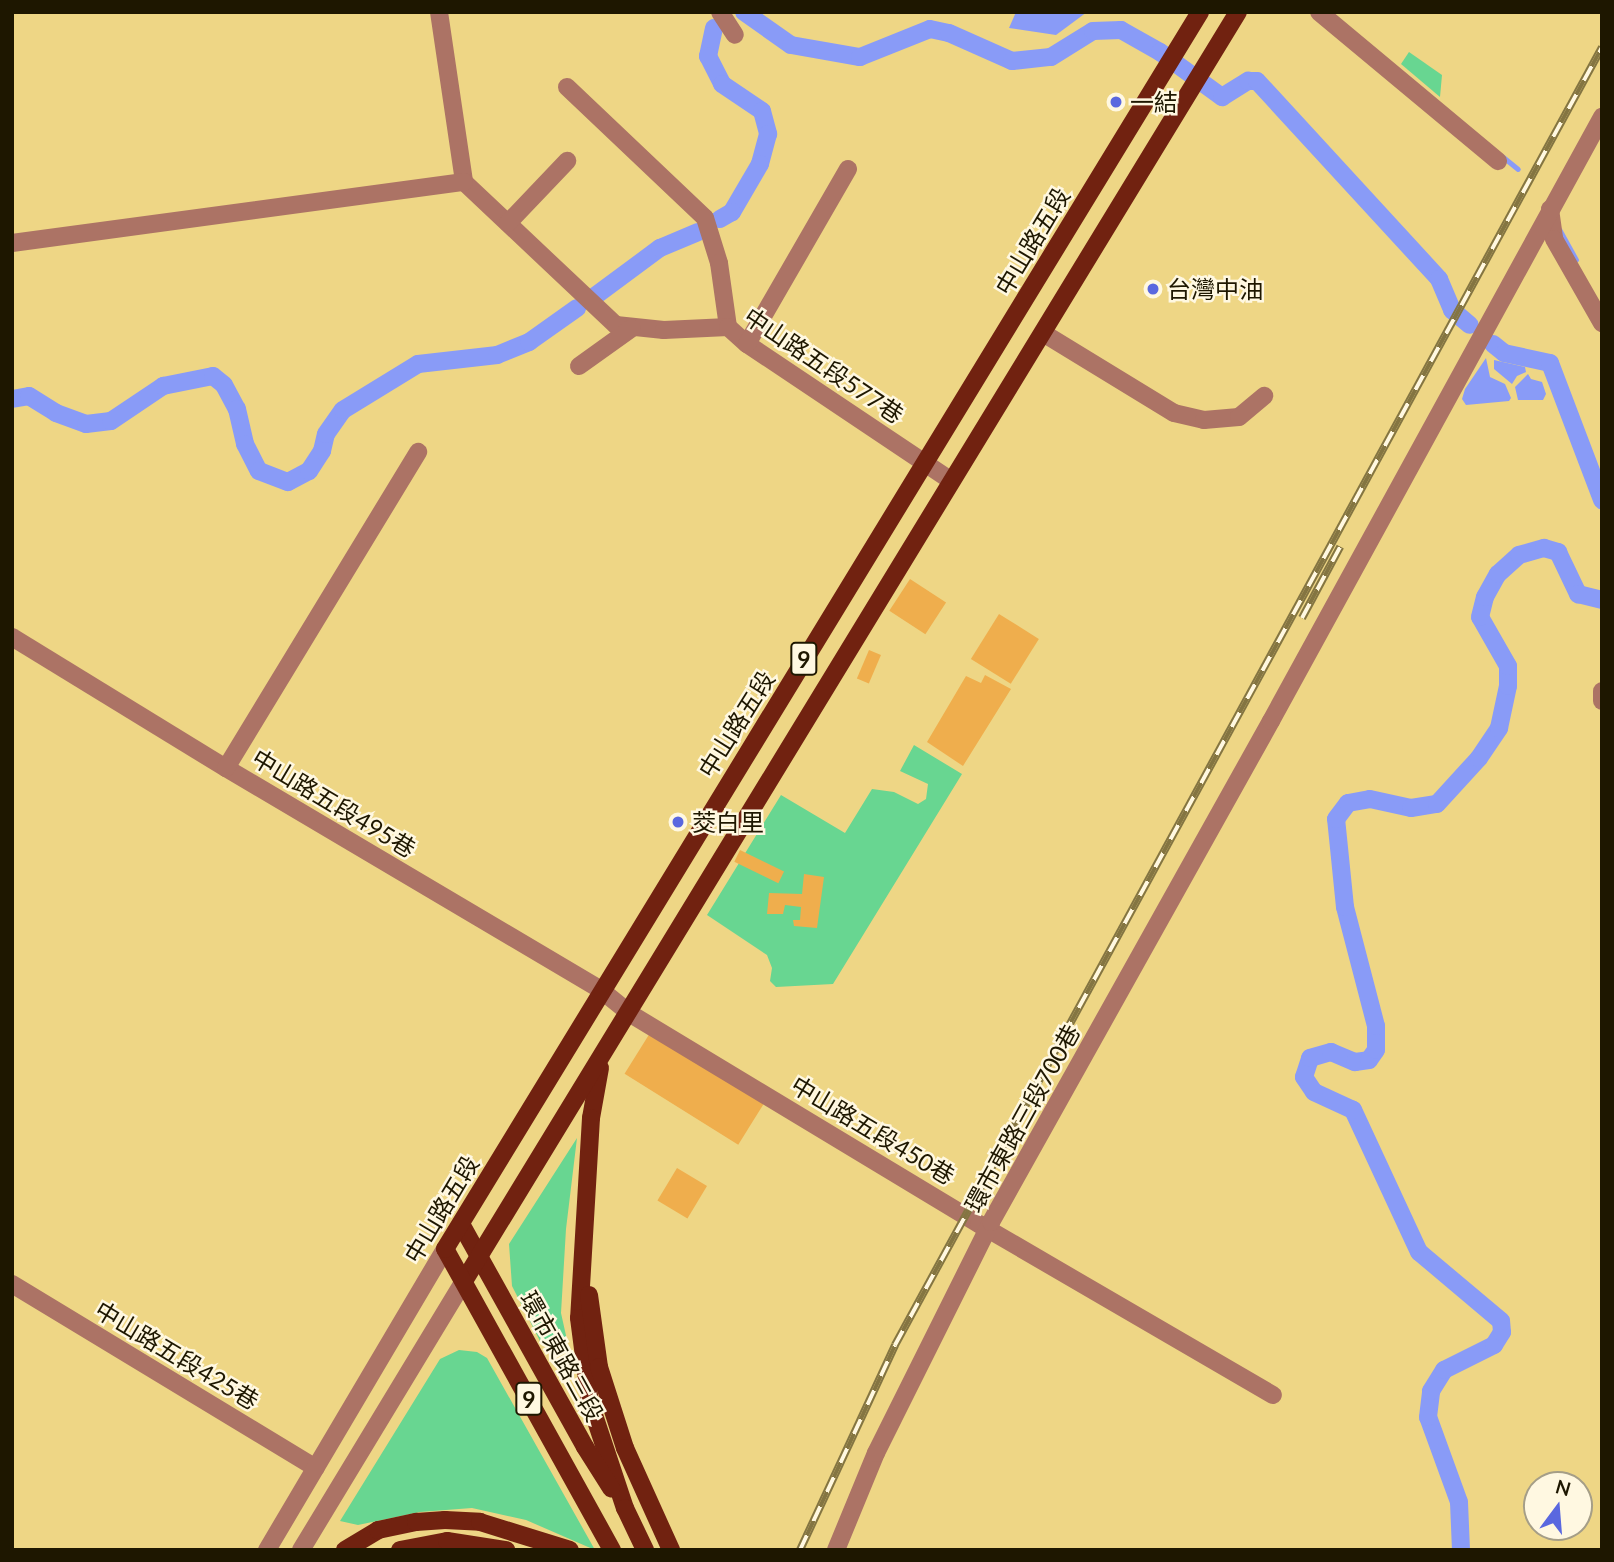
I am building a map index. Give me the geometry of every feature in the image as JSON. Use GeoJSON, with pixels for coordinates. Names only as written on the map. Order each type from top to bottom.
{"type":"FeatureCollection","features":[{"type":"Feature","properties":{"kind":"main road","name":"中山路五段"},"geometry":{"type":"LineString","coordinates":[[445,1248],[1200,12]]}},
{"type":"Feature","properties":{"kind":"main road","name":"9"},"geometry":{"type":"LineString","coordinates":[[464,1281],[950,480],[1043,333],[1238,12]]}},
{"type":"Feature","properties":{"kind":"main road"},"geometry":{"type":"LineString","coordinates":[[603,1054],[591,1118],[579,1318],[590,1403],[625,1508]]}},
{"type":"Feature","properties":{"kind":"main road","name":"環市東路三段"},"geometry":{"type":"LineString","coordinates":[[461,1224],[585,1447],[625,1508]]}},
{"type":"Feature","properties":{"kind":"main road","name":"環市東路三段"},"geometry":{"type":"LineString","coordinates":[[445,1248],[612,1550]]}},
{"type":"Feature","properties":{"kind":"main road"},"geometry":{"type":"LineString","coordinates":[[583,1257],[599,1367],[625,1448],[671,1550]]}},
{"type":"Feature","properties":{"kind":"main road","name":"9"},"geometry":{"type":"LineString","coordinates":[[625,1508],[645,1550]]}},
{"type":"Feature","properties":{"kind":"main road"},"geometry":{"type":"LineString","coordinates":[[345,1550],[378,1530],[416,1522],[445,1520],[480,1522],[570,1550]]}},
{"type":"Feature","properties":{"kind":"main road"},"geometry":{"type":"LineString","coordinates":[[400,1550],[447,1541],[506,1550]]}},
{"type":"Feature","properties":{"kind":"street"},"geometry":{"type":"LineString","coordinates":[[12,243],[464,182],[439,12]]}},
{"type":"Feature","properties":{"kind":"street"},"geometry":{"type":"LineString","coordinates":[[720,12],[735,35]]}},
{"type":"Feature","properties":{"kind":"street"},"geometry":{"type":"LineString","coordinates":[[1320,12],[1498,161]]}},
{"type":"Feature","properties":{"kind":"street"},"geometry":{"type":"LineString","coordinates":[[567,87],[705,218],[721,274],[728,327]]}},
{"type":"Feature","properties":{"kind":"street","name":"環市東路三段700巷"},"geometry":{"type":"LineString","coordinates":[[836,1550],[876,1453],[988,1228],[1271,721],[1602,117]]}},
{"type":"Feature","properties":{"kind":"street"},"geometry":{"type":"LineString","coordinates":[[508,223],[567,161]]}},
{"type":"Feature","properties":{"kind":"street"},"geometry":{"type":"LineString","coordinates":[[747,344],[848,169]]}},
{"type":"Feature","properties":{"kind":"street","name":"中山路五段577巷"},"geometry":{"type":"LineString","coordinates":[[464,182],[616,325],[632,328],[728,327],[747,344],[950,480]]}},
{"type":"Feature","properties":{"kind":"street"},"geometry":{"type":"LineString","coordinates":[[1550,209],[1554,239],[1602,323]]}},
{"type":"Feature","properties":{"kind":"street"},"geometry":{"type":"LineString","coordinates":[[579,366],[632,328]]}},
{"type":"Feature","properties":{"kind":"street"},"geometry":{"type":"LineString","coordinates":[[1043,333],[1174,413],[1204,420],[1238,417],[1264,396]]}},
{"type":"Feature","properties":{"kind":"street"},"geometry":{"type":"LineString","coordinates":[[226,768],[418,452]]}},
{"type":"Feature","properties":{"kind":"street","name":"中山路五段495巷"},"geometry":{"type":"LineString","coordinates":[[12,637],[226,768],[601,990],[629,1013]]}},
{"type":"Feature","properties":{"kind":"street"},"geometry":{"type":"LineString","coordinates":[[1602,691],[1602,701]]}},
{"type":"Feature","properties":{"kind":"street","name":"中山路五段450巷"},"geometry":{"type":"LineString","coordinates":[[629,1013],[1273,1395]]}},
{"type":"Feature","properties":{"kind":"street","name":"中山路五段"},"geometry":{"type":"LineString","coordinates":[[267,1550],[445,1248]]}},
{"type":"Feature","properties":{"kind":"street"},"geometry":{"type":"LineString","coordinates":[[301,1550],[464,1281]]}},
{"type":"Feature","properties":{"kind":"street","name":"中山路五段425巷"},"geometry":{"type":"LineString","coordinates":[[12,1284],[316,1468]]}},
{"type":"Feature","properties":{"kind":"green space"},"geometry":{"type":"Polygon","coordinates":[[[1409,52],[1442,75],[1440,97],[1401,64],[1409,52]]]}},
{"type":"Feature","properties":{"kind":"green space"},"geometry":{"type":"Polygon","coordinates":[[[914,745],[962,774],[833,984],[776,987],[770,981],[772,968],[767,955],[707,915],[781,795],[845,833],[872,789],[894,792],[918,804],[926,799],[928,784],[900,771],[914,745]]]}},
{"type":"Feature","properties":{"kind":"green space"},"geometry":{"type":"Polygon","coordinates":[[[577,1138],[566,1229],[561,1313],[567,1340],[553,1349],[542,1345],[512,1286],[509,1244],[577,1138]]]}},
{"type":"Feature","properties":{"kind":"green space"},"geometry":{"type":"Polygon","coordinates":[[[459,1350],[477,1352],[487,1358],[595,1550],[526,1520],[472,1508],[420,1512],[358,1525],[340,1521],[440,1359],[459,1350]]]}},
{"type":"Feature","properties":{"kind":"water"},"geometry":{"type":"Polygon","coordinates":[[[1016,12],[1087,12],[1056,35],[1009,28],[1016,12]]]}},
{"type":"Feature","properties":{"kind":"water"},"geometry":{"type":"Polygon","coordinates":[[[1486,358],[1490,377],[1505,384],[1511,398],[1509,401],[1466,405],[1462,399],[1465,389],[1486,358]]]}},
{"type":"Feature","properties":{"kind":"water"},"geometry":{"type":"Polygon","coordinates":[[[1494,360],[1525,367],[1526,372],[1517,376],[1512,384],[1494,369],[1494,360]]]}},
{"type":"Feature","properties":{"kind":"water"},"geometry":{"type":"Polygon","coordinates":[[[1528,374],[1531,379],[1542,382],[1546,394],[1543,400],[1518,400],[1515,387],[1528,374]]]}},
{"type":"Feature","properties":{"kind":"building"},"geometry":{"type":"Polygon","coordinates":[[[910,579],[946,602],[925,634],[889,611],[910,579]]]}},
{"type":"Feature","properties":{"kind":"building"},"geometry":{"type":"Polygon","coordinates":[[[999,614],[1039,639],[1011,684],[971,659],[999,614]]]}},
{"type":"Feature","properties":{"kind":"building"},"geometry":{"type":"Polygon","coordinates":[[[869,650],[881,655],[869,684],[857,679],[869,650]]]}},
{"type":"Feature","properties":{"kind":"building"},"geometry":{"type":"Polygon","coordinates":[[[985,675],[1011,689],[963,766],[927,742],[966,676],[981,683],[985,675]]]}},
{"type":"Feature","properties":{"kind":"building"},"geometry":{"type":"Polygon","coordinates":[[[740,850],[784,871],[778,883],[734,862],[740,850]]]}},
{"type":"Feature","properties":{"kind":"building"},"geometry":{"type":"Polygon","coordinates":[[[804,874],[824,877],[817,928],[794,926],[793,920],[800,920],[801,907],[785,905],[783,914],[767,914],[769,893],[802,894],[804,874]]]}},
{"type":"Feature","properties":{"kind":"building"},"geometry":{"type":"Polygon","coordinates":[[[650,1033],[764,1104],[738,1145],[625,1074],[650,1033]]]}},
{"type":"Feature","properties":{"kind":"building"},"geometry":{"type":"Polygon","coordinates":[[[677,1168],[707,1186],[687,1219],[657,1201],[677,1168]]]}},
{"type":"Feature","properties":{"kind":"waterway"},"geometry":{"type":"LineString","coordinates":[[744,12],[791,45],[860,57],[930,29],[949,33],[1012,61],[1051,57],[1093,31],[1121,30],[1160,52],[1222,97],[1248,81],[1257,81],[1439,279],[1452,310],[1470,325]]}},
{"type":"Feature","properties":{"kind":"waterway"},"geometry":{"type":"LineString","coordinates":[[714,28],[708,56],[722,84],[762,111],[768,134],[760,164],[732,212],[720,219]]}},
{"type":"Feature","properties":{"kind":"waterway"},"geometry":{"type":"LineString","coordinates":[[1503,157],[1518,169]]}},
{"type":"Feature","properties":{"kind":"waterway"},"geometry":{"type":"LineString","coordinates":[[1559,229],[1576,260]]}},
{"type":"Feature","properties":{"kind":"waterway"},"geometry":{"type":"LineString","coordinates":[[591,299],[660,248],[698,232]]}},
{"type":"Feature","properties":{"kind":"waterway"},"geometry":{"type":"LineString","coordinates":[[12,399],[29,396],[56,413],[86,424],[111,421],[163,386],[213,376],[224,385],[237,409],[245,444],[259,471],[288,482],[309,471],[322,451],[326,434],[343,410],[418,364],[497,355],[529,342],[577,308]]}},
{"type":"Feature","properties":{"kind":"waterway"},"geometry":{"type":"LineString","coordinates":[[1493,344],[1504,353],[1550,363],[1602,500]]}},
{"type":"Feature","properties":{"kind":"waterway"},"geometry":{"type":"LineString","coordinates":[[1461,1550],[1459,1502],[1428,1417],[1431,1391],[1444,1370],[1494,1345],[1502,1332],[1501,1321],[1419,1252],[1353,1110],[1314,1092],[1304,1077],[1310,1058],[1331,1052],[1355,1062],[1369,1060],[1376,1050],[1376,1026],[1345,907],[1336,819],[1348,803],[1370,799],[1411,808],[1437,804],[1479,758],[1499,728],[1508,686],[1508,666],[1480,617],[1485,597],[1498,574],[1519,555],[1544,548],[1558,552],[1578,594],[1602,600]]}},
{"type":"Feature","properties":{"kind":"railway"},"geometry":{"type":"LineString","coordinates":[[800,1550],[895,1345],[1602,47]]}},
{"type":"Feature","properties":{"kind":"railway"},"geometry":{"type":"LineString","coordinates":[[1302,618],[1340,547]]}},
{"type":"Feature","properties":{"kind":"place","name":"一結"},"geometry":{"type":"Point","coordinates":[1116,102]}},
{"type":"Feature","properties":{"kind":"place","name":"台灣中油"},"geometry":{"type":"Point","coordinates":[1153,289]}},
{"type":"Feature","properties":{"kind":"place","name":"茭白里"},"geometry":{"type":"Point","coordinates":[678,822]}}]}
